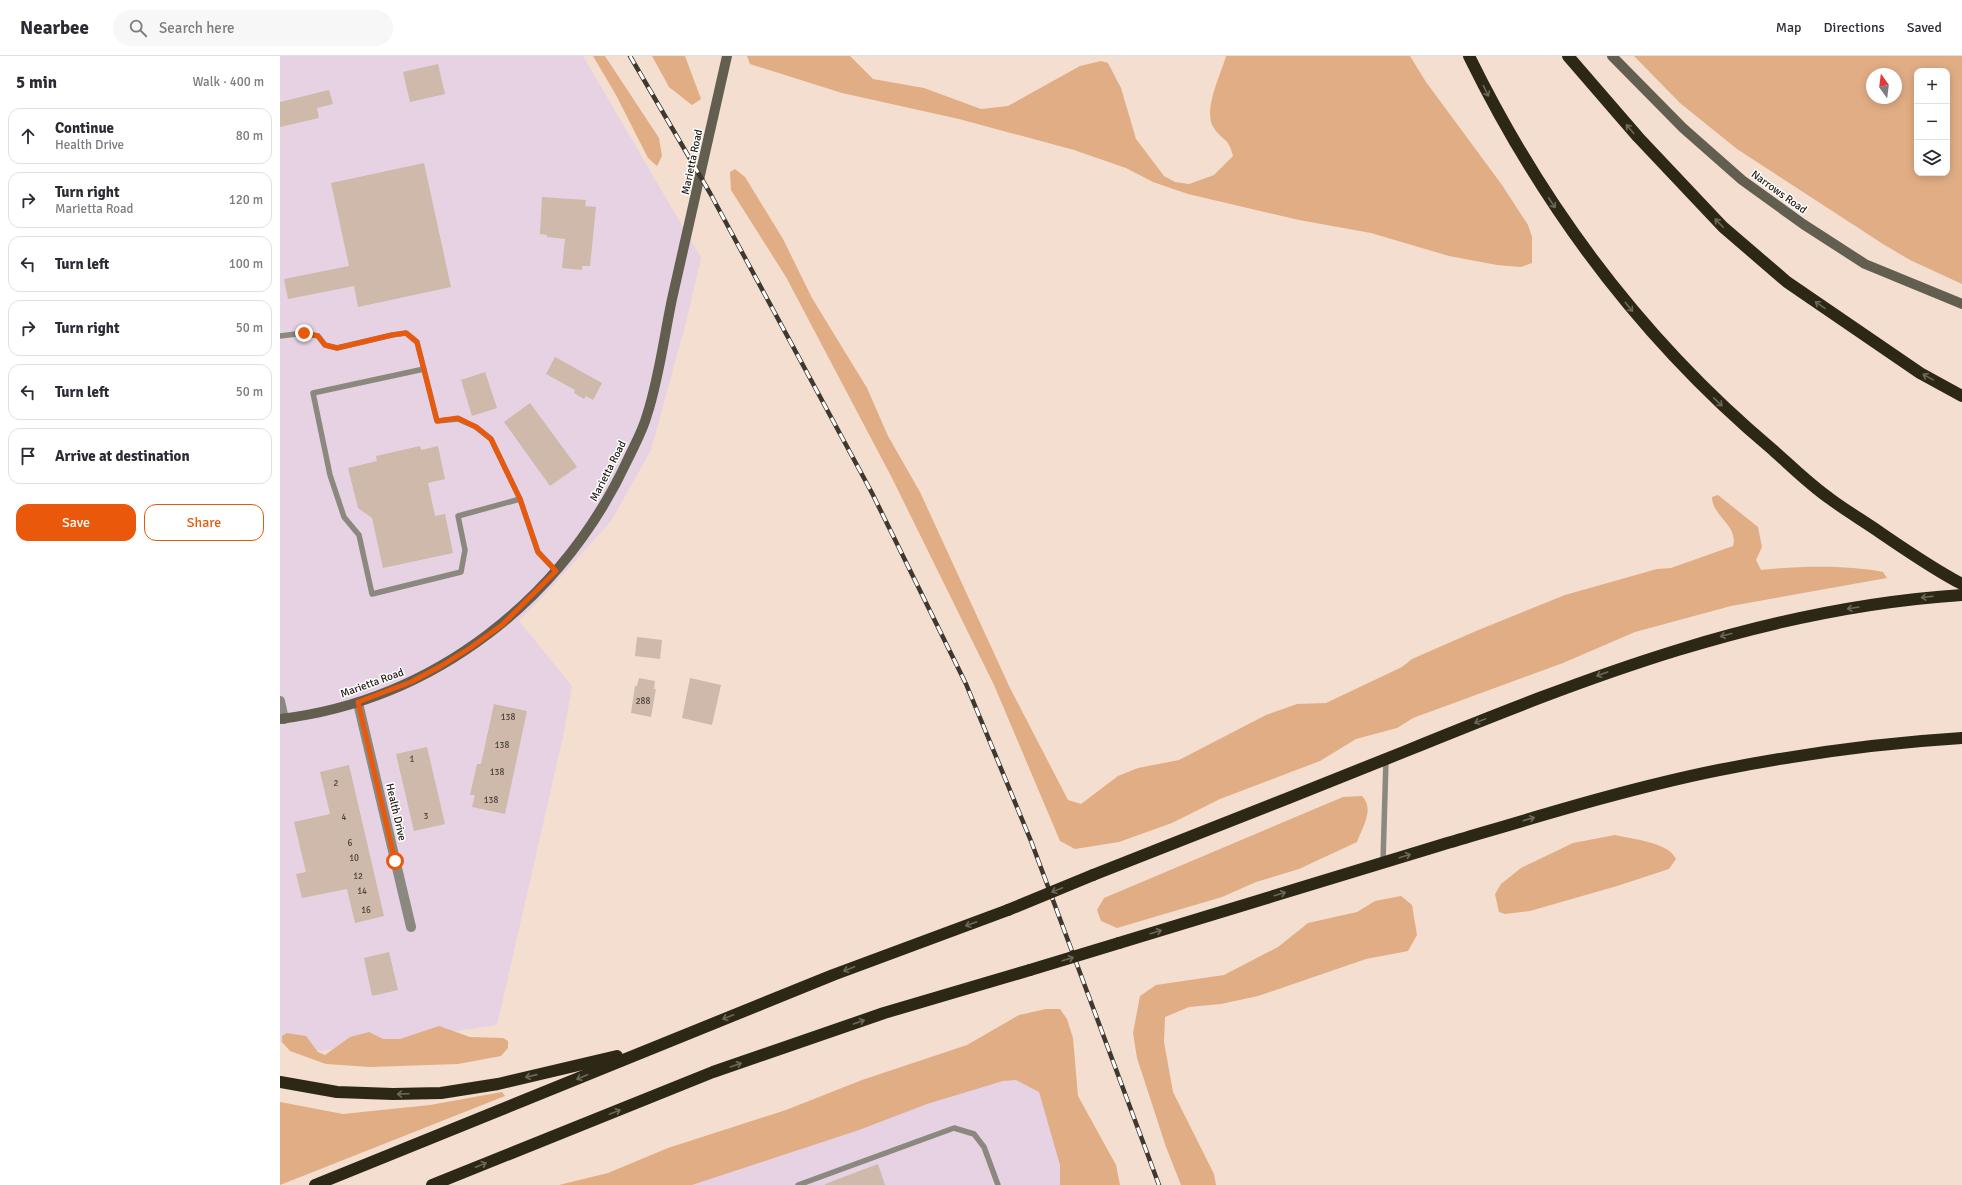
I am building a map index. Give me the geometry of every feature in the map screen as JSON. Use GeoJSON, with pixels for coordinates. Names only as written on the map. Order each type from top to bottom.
{"type":"FeatureCollection","features":[{"type":"Feature","properties":{"kind":"highway"},"geometry":{"type":"LineString","coordinates":[[1469,56],[1495,109],[1550,200],[1589,257],[1633,312],[1678,363],[1737,420],[1828,497],[1940,572],[1962,584]]}},
{"type":"Feature","properties":{"kind":"highway"},"geometry":{"type":"LineString","coordinates":[[1568,56],[1638,137],[1723,228],[1787,282],[1920,373],[1962,396]]}},
{"type":"Feature","properties":{"kind":"highway"},"geometry":{"type":"LineString","coordinates":[[315,1185],[833,975],[1008,910],[1562,689],[1685,646],[1791,620],[1891,602],[1962,595]]}},
{"type":"Feature","properties":{"kind":"highway"},"geometry":{"type":"LineString","coordinates":[[432,1185],[713,1072],[884,1014],[1383,863],[1626,792],[1718,770],[1823,752],[1916,741],[1962,738]]}},
{"type":"Feature","properties":{"kind":"highway"},"geometry":{"type":"LineString","coordinates":[[280,1082],[337,1092],[393,1094],[441,1093],[498,1084],[651,1048]]}},
{"type":"Feature","properties":{"kind":"highway"},"geometry":{"type":"LineString","coordinates":[[441,1185],[464,1172]]}},
{"type":"Feature","properties":{"kind":"street","name":"Marietta Road"},"geometry":{"type":"LineString","coordinates":[[282,719],[320,713],[358,702],[411,682],[441,666],[470,648],[502,625],[556,571],[588,532],[614,490],[648,414],[727,56]]}},
{"type":"Feature","properties":{"kind":"street","name":"Narrows Road"},"geometry":{"type":"LineString","coordinates":[[1612,56],[1683,128],[1742,180],[1803,224],[1865,264],[1962,304]]}},
{"type":"Feature","properties":{"kind":"street"},"geometry":{"type":"LineString","coordinates":[[280,701],[282,719]]}},
{"type":"Feature","properties":{"kind":"street","name":"Health Drive"},"geometry":{"type":"LineString","coordinates":[[358,702],[411,927]]}},
{"type":"Feature","properties":{"kind":"lane"},"geometry":{"type":"LineString","coordinates":[[280,336],[304,333],[318,336],[325,345],[337,348],[406,333],[417,342],[437,421],[458,418],[476,427],[491,439],[520,499],[538,552],[556,571]]}},
{"type":"Feature","properties":{"kind":"lane"},"geometry":{"type":"LineString","coordinates":[[424,369],[312,393],[330,474],[344,517],[359,536],[372,594],[461,572],[465,550],[458,516],[520,499]]}},
{"type":"Feature","properties":{"kind":"lane"},"geometry":{"type":"LineString","coordinates":[[1383,863],[1386,759]]}},
{"type":"Feature","properties":{"kind":"lane"},"geometry":{"type":"LineString","coordinates":[[798,1185],[954,1128],[974,1134],[981,1143],[984,1147],[998,1185]]}},
{"type":"Feature","properties":{"kind":"shaded area"},"geometry":{"type":"Polygon","coordinates":[[[280,56],[583,56],[701,258],[686,322],[651,450],[611,521],[519,621],[572,686],[563,737],[497,1025],[322,1051],[280,1042],[280,56]]]}},
{"type":"Feature","properties":{"kind":"shaded area"},"geometry":{"type":"Polygon","coordinates":[[[593,56],[605,56],[659,138],[662,156],[657,166],[648,158],[616,95],[593,56]]]}},
{"type":"Feature","properties":{"kind":"shaded area"},"geometry":{"type":"Polygon","coordinates":[[[652,56],[685,56],[701,99],[692,105],[669,87],[652,56]]]}},
{"type":"Feature","properties":{"kind":"shaded area"},"geometry":{"type":"Polygon","coordinates":[[[747,56],[850,56],[873,79],[924,88],[981,109],[1008,106],[1080,66],[1101,61],[1108,63],[1121,88],[1136,139],[1164,176],[1175,182],[1189,184],[1214,175],[1233,156],[1227,142],[1214,128],[1210,113],[1211,103],[1226,56],[1410,56],[1426,82],[1502,185],[1528,225],[1532,237],[1532,263],[1521,267],[1497,265],[1449,256],[1371,233],[1299,220],[1188,194],[1153,182],[1126,168],[1074,150],[959,119],[842,93],[750,64],[747,56]]]}},
{"type":"Feature","properties":{"kind":"shaded area"},"geometry":{"type":"Polygon","coordinates":[[[1634,56],[1962,56],[1962,284],[1910,260],[1883,244],[1737,149],[1680,103],[1634,56]]]}},
{"type":"Feature","properties":{"kind":"shaded area"},"geometry":{"type":"Polygon","coordinates":[[[735,169],[745,177],[783,239],[812,298],[867,388],[888,436],[920,492],[1010,688],[1068,800],[1081,804],[1118,776],[1138,768],[1179,760],[1266,715],[1297,704],[1326,703],[1402,667],[1412,659],[1565,595],[1657,569],[1671,568],[1733,546],[1734,539],[1732,533],[1713,504],[1712,497],[1718,495],[1758,527],[1762,547],[1756,560],[1761,570],[1806,567],[1854,568],[1883,572],[1887,578],[1731,606],[1635,632],[1563,663],[1413,718],[1397,728],[1356,739],[1320,761],[1220,799],[1172,823],[1119,842],[1075,849],[1060,841],[994,685],[892,478],[786,277],[731,190],[730,172],[735,169]]]}},
{"type":"Feature","properties":{"kind":"shaded area"},"geometry":{"type":"Polygon","coordinates":[[[1362,796],[1366,801],[1367,813],[1357,842],[1299,869],[1256,882],[1222,897],[1117,928],[1101,921],[1097,910],[1104,898],[1343,797],[1362,796]]]}},
{"type":"Feature","properties":{"kind":"shaded area"},"geometry":{"type":"Polygon","coordinates":[[[1615,835],[1658,845],[1672,853],[1676,859],[1669,869],[1617,886],[1530,911],[1505,914],[1499,912],[1495,894],[1501,884],[1521,868],[1573,843],[1615,835]]]}},
{"type":"Feature","properties":{"kind":"shaded area"},"geometry":{"type":"Polygon","coordinates":[[[1401,896],[1412,905],[1417,935],[1408,951],[1366,959],[1258,996],[1221,1004],[1189,1007],[1165,1017],[1164,1042],[1173,1092],[1214,1174],[1216,1185],[1181,1185],[1166,1147],[1137,1058],[1133,1033],[1140,996],[1156,985],[1224,975],[1278,947],[1308,923],[1357,912],[1375,901],[1401,896]]]}},
{"type":"Feature","properties":{"kind":"shaded area"},"geometry":{"type":"Polygon","coordinates":[[[1046,1009],[1060,1009],[1067,1019],[1073,1038],[1078,1096],[1116,1165],[1120,1185],[1060,1185],[1060,1165],[1039,1092],[1016,1080],[1003,1081],[927,1104],[859,1130],[692,1185],[559,1185],[608,1173],[668,1148],[786,1110],[862,1080],[967,1045],[1019,1015],[1046,1009]]]}},
{"type":"Feature","properties":{"kind":"shaded area"},"geometry":{"type":"Polygon","coordinates":[[[439,1026],[470,1037],[503,1038],[508,1041],[508,1048],[501,1056],[458,1064],[370,1067],[326,1064],[290,1051],[282,1042],[282,1036],[287,1033],[306,1036],[318,1052],[325,1055],[350,1037],[369,1032],[383,1039],[400,1039],[439,1026]]]}},
{"type":"Feature","properties":{"kind":"shaded area"},"geometry":{"type":"Polygon","coordinates":[[[1031,1053],[1070,1185],[642,1185],[1031,1053]]]}},
{"type":"Feature","properties":{"kind":"shaded area"},"geometry":{"type":"Polygon","coordinates":[[[502,1092],[505,1096],[280,1185],[280,1102],[343,1114],[430,1105],[502,1092]]]}},
{"type":"Feature","properties":{"kind":"building"},"geometry":{"type":"Polygon","coordinates":[[[438,64],[445,94],[410,102],[403,72],[438,64]]]}},
{"type":"Feature","properties":{"kind":"building"},"geometry":{"type":"Polygon","coordinates":[[[329,90],[333,104],[317,108],[319,118],[280,127],[280,102],[329,90]]]}},
{"type":"Feature","properties":{"kind":"building"},"geometry":{"type":"Polygon","coordinates":[[[424,163],[451,287],[358,307],[354,286],[288,299],[284,279],[349,266],[331,183],[424,163]]]}},
{"type":"Feature","properties":{"kind":"building"},"geometry":{"type":"Polygon","coordinates":[[[542,197],[586,200],[585,206],[596,207],[590,266],[582,266],[582,270],[562,268],[565,239],[547,237],[547,235],[540,234],[542,197]]]}},
{"type":"Feature","properties":{"kind":"building"},"geometry":{"type":"Polygon","coordinates":[[[555,357],[602,383],[593,400],[586,396],[584,399],[574,393],[575,390],[546,374],[555,357]]]}},
{"type":"Feature","properties":{"kind":"building"},"geometry":{"type":"Polygon","coordinates":[[[485,372],[497,408],[472,416],[461,380],[485,372]]]}},
{"type":"Feature","properties":{"kind":"building"},"geometry":{"type":"Polygon","coordinates":[[[530,403],[577,467],[550,486],[504,422],[530,403]]]}},
{"type":"Feature","properties":{"kind":"building"},"geometry":{"type":"Polygon","coordinates":[[[420,446],[421,450],[438,446],[445,479],[428,483],[435,516],[445,514],[453,553],[383,568],[372,518],[358,508],[348,468],[377,461],[376,456],[420,446]]]}},
{"type":"Feature","properties":{"kind":"building"},"geometry":{"type":"Polygon","coordinates":[[[637,637],[662,640],[660,659],[635,656],[637,637]]]}},
{"type":"Feature","properties":{"kind":"building"},"geometry":{"type":"Polygon","coordinates":[[[639,678],[655,681],[654,689],[656,689],[651,717],[631,713],[635,686],[637,686],[639,678]]]}},
{"type":"Feature","properties":{"kind":"building"},"geometry":{"type":"Polygon","coordinates":[[[690,678],[721,685],[712,725],[682,718],[690,678]]]}},
{"type":"Feature","properties":{"kind":"building"},"geometry":{"type":"Polygon","coordinates":[[[494,704],[527,711],[505,814],[472,807],[475,795],[470,795],[477,764],[481,764],[494,704]]]}},
{"type":"Feature","properties":{"kind":"building"},"geometry":{"type":"Polygon","coordinates":[[[427,747],[445,824],[414,831],[396,754],[427,747]]]}},
{"type":"Feature","properties":{"kind":"building"},"geometry":{"type":"Polygon","coordinates":[[[349,765],[384,916],[355,923],[347,889],[302,898],[296,874],[306,872],[294,822],[330,814],[320,772],[349,765]]]}},
{"type":"Feature","properties":{"kind":"building"},"geometry":{"type":"Polygon","coordinates":[[[389,952],[398,990],[372,996],[364,958],[389,952]]]}},
{"type":"Feature","properties":{"kind":"building"},"geometry":{"type":"Polygon","coordinates":[[[878,1164],[885,1185],[825,1185],[825,1184],[878,1164]]]}},
{"type":"Feature","properties":{"kind":"railway"},"geometry":{"type":"LineString","coordinates":[[630,56],[710,193],[872,493],[966,684],[1031,841],[1159,1185]]}},
{"type":"Feature","properties":{"kind":"route"},"geometry":{"type":"LineString","coordinates":[[304,333],[318,336],[325,345],[337,348],[406,333],[417,342],[437,421],[458,418],[476,427],[491,439],[520,499],[538,552],[556,571],[502,625],[470,648],[411,682],[358,702],[395,861]]}}]}
